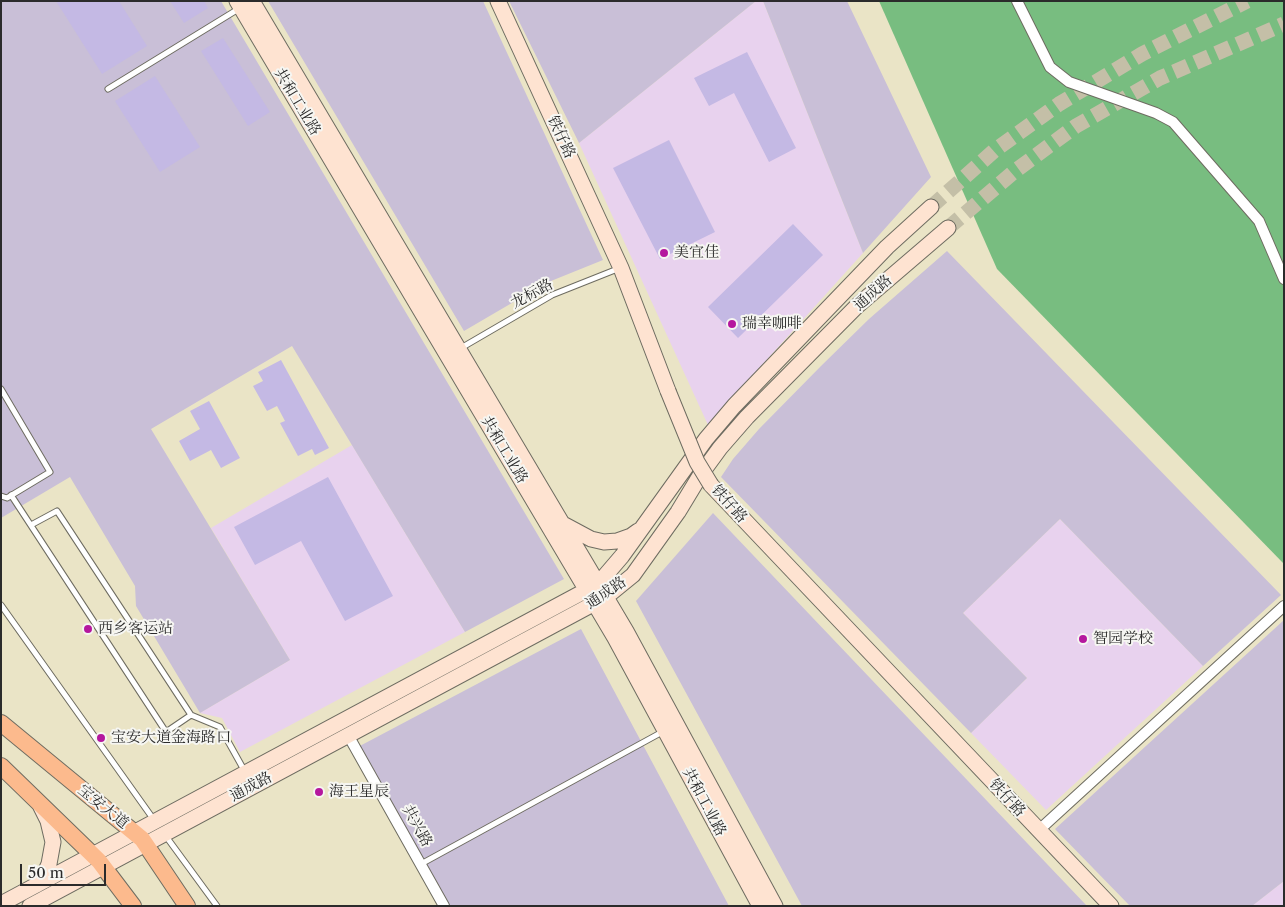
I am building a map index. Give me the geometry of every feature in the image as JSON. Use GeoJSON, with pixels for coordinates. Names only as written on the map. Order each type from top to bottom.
{"type":"FeatureCollection","features":[{"type":"Feature","properties":{"kind":"main road","name":"宝安大道"},"geometry":{"type":"LineString","coordinates":[[1,723],[140,838],[187,906]]}},
{"type":"Feature","properties":{"kind":"main road"},"geometry":{"type":"LineString","coordinates":[[1,766],[98,861],[133,906]]}},
{"type":"Feature","properties":{"kind":"street","name":"铁仔路"},"geometry":{"type":"LineString","coordinates":[[498,1],[621,268],[697,462],[711,485],[1111,906]]}},
{"type":"Feature","properties":{"kind":"street"},"geometry":{"type":"LineString","coordinates":[[1017,1],[1050,67],[1069,82],[1156,113],[1173,122],[1259,221],[1284,280]]}},
{"type":"Feature","properties":{"kind":"street","name":"共和工业路"},"geometry":{"type":"LineString","coordinates":[[245,3],[459,349],[562,523],[592,587]]}},
{"type":"Feature","properties":{"kind":"street","name":"共和工业路"},"geometry":{"type":"LineString","coordinates":[[245,3],[600,600],[665,730],[760,906]]}},
{"type":"Feature","properties":{"kind":"street","name":"通成路"},"geometry":{"type":"LineString","coordinates":[[160,828],[246,773],[592,587],[622,556],[706,439],[734,406],[881,253],[930,207]]}},
{"type":"Feature","properties":{"kind":"street","name":"通成路"},"geometry":{"type":"LineString","coordinates":[[160,828],[348,735],[600,600],[633,575],[678,512],[701,474],[720,448],[747,417],[857,306],[948,228]]}},
{"type":"Feature","properties":{"kind":"street"},"geometry":{"type":"LineString","coordinates":[[562,523],[591,539],[604,542],[617,542],[631,536],[643,527]]}},
{"type":"Feature","properties":{"kind":"street","name":"共和工业路"},"geometry":{"type":"LineString","coordinates":[[600,600],[626,631],[775,906]]}},
{"type":"Feature","properties":{"kind":"street"},"geometry":{"type":"LineString","coordinates":[[1038,831],[1284,606]]}},
{"type":"Feature","properties":{"kind":"street","name":"共兴路"},"geometry":{"type":"LineString","coordinates":[[348,735],[444,906]]}},
{"type":"Feature","properties":{"kind":"street"},"geometry":{"type":"LineString","coordinates":[[37,801],[48,821],[53,842],[49,864],[44,875],[45,896]]}},
{"type":"Feature","properties":{"kind":"street"},"geometry":{"type":"LineString","coordinates":[[30,906],[98,861],[160,828]]}},
{"type":"Feature","properties":{"kind":"street"},"geometry":{"type":"LineString","coordinates":[[1,904],[45,896]]}},
{"type":"Feature","properties":{"kind":"lane"},"geometry":{"type":"LineString","coordinates":[[108,90],[245,3]]}},
{"type":"Feature","properties":{"kind":"lane","name":"龙标路"},"geometry":{"type":"LineString","coordinates":[[459,349],[552,295],[621,268]]}},
{"type":"Feature","properties":{"kind":"lane"},"geometry":{"type":"LineString","coordinates":[[1,389],[50,472],[7,498],[1,496]]}},
{"type":"Feature","properties":{"kind":"lane"},"geometry":{"type":"LineString","coordinates":[[11,495],[166,732],[191,715]]}},
{"type":"Feature","properties":{"kind":"lane"},"geometry":{"type":"LineString","coordinates":[[31,525],[57,511],[191,715],[220,727],[246,773]]}},
{"type":"Feature","properties":{"kind":"lane"},"geometry":{"type":"LineString","coordinates":[[1,604],[217,906]]}},
{"type":"Feature","properties":{"kind":"lane"},"geometry":{"type":"LineString","coordinates":[[421,864],[665,730]]}},
{"type":"Feature","properties":{"kind":"shaded area"},"geometry":{"type":"Polygon","coordinates":[[[1,1],[221,1],[564,579],[465,632],[292,346],[151,429],[290,660],[200,713],[136,606],[135,586],[70,477],[1,518],[1,1]]]}},
{"type":"Feature","properties":{"kind":"shaded area"},"geometry":{"type":"Polygon","coordinates":[[[268,1],[483,1],[603,260],[546,283],[464,331],[268,1]]]}},
{"type":"Feature","properties":{"kind":"shaded area"},"geometry":{"type":"Polygon","coordinates":[[[509,1],[756,1],[579,143],[509,1]]]}},
{"type":"Feature","properties":{"kind":"shaded area"},"geometry":{"type":"Polygon","coordinates":[[[756,1],[763,1],[863,253],[708,425],[579,143],[756,1]]]}},
{"type":"Feature","properties":{"kind":"shaded area"},"geometry":{"type":"Polygon","coordinates":[[[763,1],[847,1],[931,177],[863,253],[763,1]]]}},
{"type":"Feature","properties":{"kind":"shaded area"},"geometry":{"type":"Polygon","coordinates":[[[947,251],[1281,595],[1203,666],[1060,519],[963,613],[1027,678],[971,733],[721,477],[733,459],[759,429],[821,366],[869,319],[947,251]]]}},
{"type":"Feature","properties":{"kind":"shaded area"},"geometry":{"type":"Polygon","coordinates":[[[352,445],[465,632],[240,752],[222,718],[200,713],[290,660],[211,528],[352,445]]]}},
{"type":"Feature","properties":{"kind":"shaded area"},"geometry":{"type":"Polygon","coordinates":[[[713,513],[1087,906],[802,906],[636,601],[713,513]]]}},
{"type":"Feature","properties":{"kind":"shaded area","name":"智园学校"},"geometry":{"type":"Polygon","coordinates":[[[1060,519],[1203,666],[1046,810],[971,733],[1027,678],[963,613],[1060,519]]]}},
{"type":"Feature","properties":{"kind":"shaded area"},"geometry":{"type":"Polygon","coordinates":[[[1284,620],[1284,881],[1252,906],[1130,906],[1055,829],[1284,620]]]}},
{"type":"Feature","properties":{"kind":"shaded area"},"geometry":{"type":"Polygon","coordinates":[[[581,629],[729,906],[444,906],[356,748],[581,629]]]}},
{"type":"Feature","properties":{"kind":"shaded area"},"geometry":{"type":"Polygon","coordinates":[[[1284,881],[1284,906],[1252,906],[1284,881]]]}},
{"type":"Feature","properties":{"kind":"green space"},"geometry":{"type":"Polygon","coordinates":[[[879,1],[1284,1],[1284,564],[997,269],[879,1]]]}},
{"type":"Feature","properties":{"kind":"building"},"geometry":{"type":"Polygon","coordinates":[[[56,1],[119,1],[147,46],[102,74],[56,1]]]}},
{"type":"Feature","properties":{"kind":"building"},"geometry":{"type":"Polygon","coordinates":[[[170,1],[204,1],[208,8],[184,23],[170,1]]]}},
{"type":"Feature","properties":{"kind":"building"},"geometry":{"type":"Polygon","coordinates":[[[223,38],[270,112],[248,126],[201,51],[223,38]]]}},
{"type":"Feature","properties":{"kind":"building"},"geometry":{"type":"Polygon","coordinates":[[[747,52],[796,148],[769,162],[734,93],[709,106],[694,78],[747,52]]]}},
{"type":"Feature","properties":{"kind":"building"},"geometry":{"type":"Polygon","coordinates":[[[155,76],[200,147],[160,172],[115,101],[155,76]]]}},
{"type":"Feature","properties":{"kind":"building"},"geometry":{"type":"Polygon","coordinates":[[[669,140],[715,232],[660,259],[613,168],[669,140]]]}},
{"type":"Feature","properties":{"kind":"building"},"geometry":{"type":"Polygon","coordinates":[[[793,224],[823,255],[738,338],[708,307],[793,224]]]}},
{"type":"Feature","properties":{"kind":"building"},"geometry":{"type":"Polygon","coordinates":[[[281,360],[329,448],[315,455],[312,449],[298,456],[280,423],[285,421],[277,406],[267,411],[253,386],[263,381],[258,372],[281,360]]]}},
{"type":"Feature","properties":{"kind":"building"},"geometry":{"type":"Polygon","coordinates":[[[209,401],[240,458],[221,468],[211,450],[190,461],[179,441],[200,429],[190,411],[209,401]]]}},
{"type":"Feature","properties":{"kind":"building"},"geometry":{"type":"Polygon","coordinates":[[[328,477],[393,596],[345,621],[301,541],[255,565],[234,527],[328,477]]]}},
{"type":"Feature","properties":{"kind":"tunnel"},"geometry":{"type":"LineString","coordinates":[[931,207],[995,150],[1059,104],[1142,54],[1247,1]]}},
{"type":"Feature","properties":{"kind":"tunnel"},"geometry":{"type":"LineString","coordinates":[[948,228],[1015,171],[1076,126],[1160,78],[1284,24]]}},
{"type":"Feature","properties":{"kind":"place","name":"美宜佳"},"geometry":{"type":"Point","coordinates":[664,253]}},
{"type":"Feature","properties":{"kind":"place","name":"瑞幸咖啡"},"geometry":{"type":"Point","coordinates":[732,324]}},
{"type":"Feature","properties":{"kind":"place","name":"西乡客运站"},"geometry":{"type":"Point","coordinates":[88,629]}},
{"type":"Feature","properties":{"kind":"place","name":"智园学校"},"geometry":{"type":"Point","coordinates":[1083,639]}},
{"type":"Feature","properties":{"kind":"place","name":"宝安大道金海路口"},"geometry":{"type":"Point","coordinates":[101,738]}},
{"type":"Feature","properties":{"kind":"place","name":"海王星辰"},"geometry":{"type":"Point","coordinates":[319,792]}}]}
